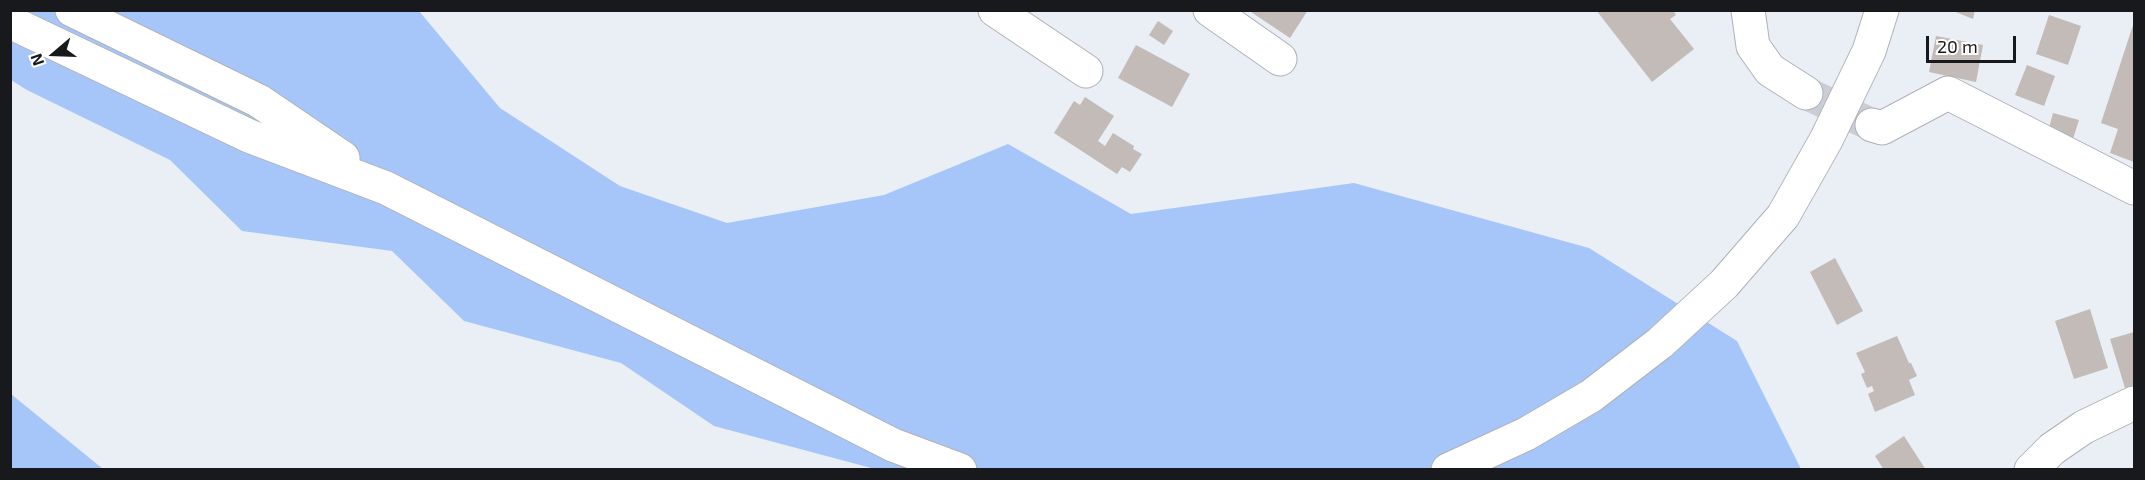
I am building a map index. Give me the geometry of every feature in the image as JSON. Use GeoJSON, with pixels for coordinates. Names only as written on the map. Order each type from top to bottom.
{"type":"FeatureCollection","features":[{"type":"Feature","properties":{"kind":"main road"},"geometry":{"type":"LineString","coordinates":[[72,10],[259,101],[386,188]]}},
{"type":"Feature","properties":{"kind":"main road"},"geometry":{"type":"LineString","coordinates":[[995,10],[1086,71]]}},
{"type":"Feature","properties":{"kind":"main road"},"geometry":{"type":"LineString","coordinates":[[1210,10],[1280,59]]}},
{"type":"Feature","properties":{"kind":"main road"},"geometry":{"type":"LineString","coordinates":[[1748,10],[1754,46],[1770,70],[1806,93]]}},
{"type":"Feature","properties":{"kind":"main road"},"geometry":{"type":"LineString","coordinates":[[1448,470],[1526,434],[1591,396],[1660,343],[1724,284],[1783,216],[1826,140],[1869,51],[1881,10]]}},
{"type":"Feature","properties":{"kind":"main road"},"geometry":{"type":"LineString","coordinates":[[10,22],[249,136],[386,188],[893,445],[960,470]]}},
{"type":"Feature","properties":{"kind":"main road"},"geometry":{"type":"LineString","coordinates":[[1872,125],[1882,128],[1948,93],[2134,188]]}},
{"type":"Feature","properties":{"kind":"main road"},"geometry":{"type":"LineString","coordinates":[[2031,470],[2052,449],[2084,427],[2134,403]]}},
{"type":"Feature","properties":{"kind":"shaded area"},"geometry":{"type":"Polygon","coordinates":[[[10,11],[419,11],[500,108],[620,186],[727,223],[884,195],[1008,144],[1131,214],[1354,183],[1589,248],[1737,341],[1801,469],[875,469],[714,426],[621,363],[464,321],[392,251],[242,231],[170,160],[11,80],[10,11]]]}},
{"type":"Feature","properties":{"kind":"shaded area"},"geometry":{"type":"Polygon","coordinates":[[[11,394],[103,469],[11,469],[11,394]]]}},
{"type":"Feature","properties":{"kind":"building"},"geometry":{"type":"Polygon","coordinates":[[[1248,10],[1308,10],[1290,38],[1248,10]]]}},
{"type":"Feature","properties":{"kind":"building"},"geometry":{"type":"Polygon","coordinates":[[[1596,10],[1673,10],[1676,15],[1670,19],[1694,49],[1652,82],[1596,10]]]}},
{"type":"Feature","properties":{"kind":"building"},"geometry":{"type":"Polygon","coordinates":[[[1951,10],[1975,10],[1973,19],[1951,10]]]}},
{"type":"Feature","properties":{"kind":"building"},"geometry":{"type":"Polygon","coordinates":[[[2049,15],[2081,26],[2068,65],[2036,54],[2049,15]]]}},
{"type":"Feature","properties":{"kind":"building"},"geometry":{"type":"Polygon","coordinates":[[[1158,21],[1173,31],[1164,45],[1149,35],[1158,21]]]}},
{"type":"Feature","properties":{"kind":"building"},"geometry":{"type":"Polygon","coordinates":[[[2134,22],[2134,162],[2110,153],[2118,129],[2101,123],[2134,22]]]}},
{"type":"Feature","properties":{"kind":"building"},"geometry":{"type":"Polygon","coordinates":[[[1936,36],[1983,45],[1976,82],[1929,72],[1936,36]]]}},
{"type":"Feature","properties":{"kind":"building"},"geometry":{"type":"Polygon","coordinates":[[[1136,45],[1190,74],[1172,107],[1118,78],[1136,45]]]}},
{"type":"Feature","properties":{"kind":"building"},"geometry":{"type":"Polygon","coordinates":[[[2027,65],[2055,76],[2044,106],[2015,95],[2027,65]]]}},
{"type":"Feature","properties":{"kind":"building"},"geometry":{"type":"Polygon","coordinates":[[[1085,97],[1114,116],[1098,141],[1105,146],[1113,133],[1142,154],[1130,172],[1122,167],[1117,174],[1054,133],[1074,101],[1080,105],[1085,97]]]}},
{"type":"Feature","properties":{"kind":"building"},"geometry":{"type":"Polygon","coordinates":[[[2053,113],[2079,120],[2073,139],[2048,132],[2053,113]]]}},
{"type":"Feature","properties":{"kind":"building"},"geometry":{"type":"Polygon","coordinates":[[[1835,258],[1863,311],[1837,325],[1810,272],[1835,258]]]}},
{"type":"Feature","properties":{"kind":"building"},"geometry":{"type":"Polygon","coordinates":[[[2090,309],[2108,368],[2074,379],[2055,321],[2090,309]]]}},
{"type":"Feature","properties":{"kind":"building"},"geometry":{"type":"Polygon","coordinates":[[[2134,332],[2134,385],[2125,388],[2110,339],[2134,332]]]}},
{"type":"Feature","properties":{"kind":"building"},"geometry":{"type":"Polygon","coordinates":[[[1897,336],[1917,376],[1909,380],[1915,395],[1875,412],[1868,394],[1874,391],[1872,386],[1867,388],[1861,374],[1865,372],[1856,353],[1897,336]]]}},
{"type":"Feature","properties":{"kind":"building"},"geometry":{"type":"Polygon","coordinates":[[[1904,436],[1926,470],[1884,470],[1875,456],[1904,436]]]}},
{"type":"Feature","properties":{"kind":"tunnel"},"geometry":{"type":"LineString","coordinates":[[1806,93],[1872,125]]}}]}
